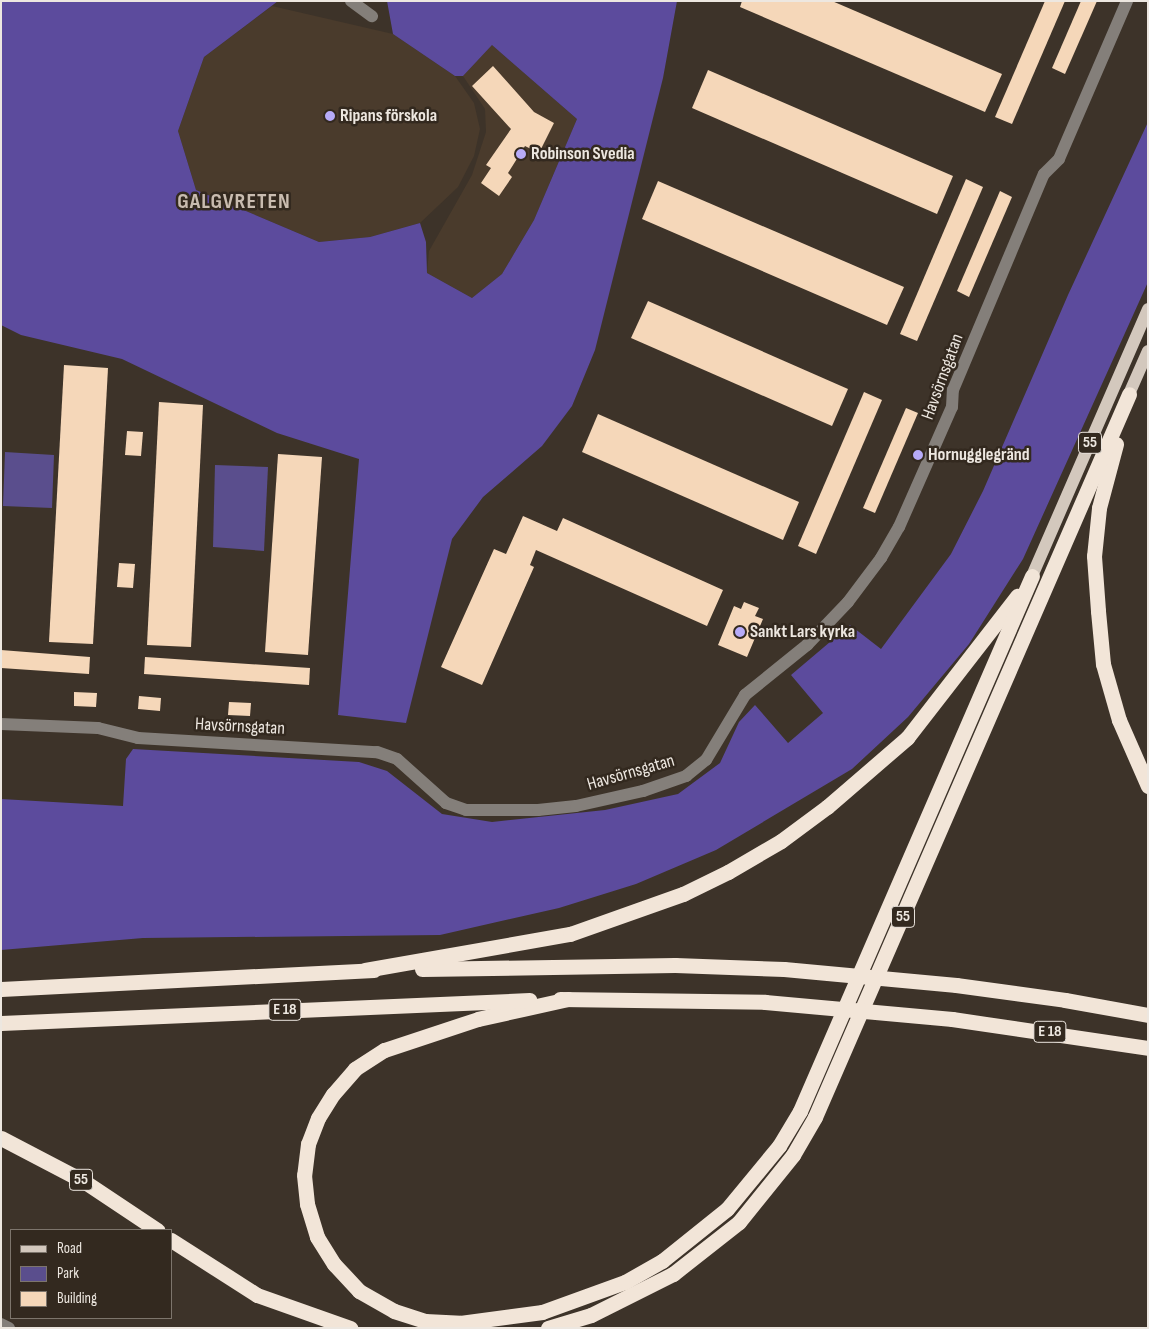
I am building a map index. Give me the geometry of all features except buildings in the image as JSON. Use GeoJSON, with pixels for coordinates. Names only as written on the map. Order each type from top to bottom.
{"type":"FeatureCollection","features":[{"type":"Feature","properties":{"kind":"highway","name":"55"},"geometry":{"type":"LineString","coordinates":[[548,1328],[591,1315],[673,1274],[739,1222],[793,1155],[816,1117],[1129,394]]}},
{"type":"Feature","properties":{"kind":"highway"},"geometry":{"type":"LineString","coordinates":[[1129,394],[1099,508],[1094,556],[1103,664],[1119,720],[1148,786]]}},
{"type":"Feature","properties":{"kind":"highway","name":"55"},"geometry":{"type":"LineString","coordinates":[[365,970],[570,934],[683,894],[773,845],[827,807],[906,738],[941,697],[1032,576]]}},
{"type":"Feature","properties":{"kind":"highway"},"geometry":{"type":"LineString","coordinates":[[568,999],[478,1019],[384,1050],[355,1069],[333,1094],[318,1118],[308,1144],[304,1175],[307,1204],[317,1237],[334,1264],[359,1291],[394,1311],[425,1321],[460,1323],[542,1312],[625,1282],[662,1261],[727,1209],[779,1146],[800,1111],[1032,576]]}},
{"type":"Feature","properties":{"kind":"highway","name":"E 18"},"geometry":{"type":"LineString","coordinates":[[1,989],[365,970],[675,965],[784,970],[956,985],[1148,1015]]}},
{"type":"Feature","properties":{"kind":"highway","name":"E 18"},"geometry":{"type":"LineString","coordinates":[[1,1024],[568,999],[765,1002],[952,1018],[1148,1048]]}},
{"type":"Feature","properties":{"kind":"highway","name":"55"},"geometry":{"type":"LineString","coordinates":[[1,1138],[85,1182],[156,1229]]}},
{"type":"Feature","properties":{"kind":"highway"},"geometry":{"type":"LineString","coordinates":[[172,1241],[257,1295],[350,1328]]}},
{"type":"Feature","properties":{"kind":"main road","name":"55"},"geometry":{"type":"LineString","coordinates":[[1032,576],[1148,309]]}},
{"type":"Feature","properties":{"kind":"main road","name":"55"},"geometry":{"type":"LineString","coordinates":[[1129,394],[1148,351]]}},
{"type":"Feature","properties":{"kind":"street"},"geometry":{"type":"LineString","coordinates":[[351,1],[372,16]]}},
{"type":"Feature","properties":{"kind":"street","name":"Havsörnsgatan"},"geometry":{"type":"LineString","coordinates":[[1,724],[98,728],[138,738],[377,752],[397,759],[446,803],[466,810],[538,810],[576,806],[643,791],[686,776],[706,760],[744,695],[806,645],[848,602],[881,558],[899,527],[948,416],[953,390],[1044,174],[1059,160],[1127,1]]}},
{"type":"Feature","properties":{"kind":"street"},"geometry":{"type":"LineString","coordinates":[[1,1324],[9,1328]]}},
{"type":"Feature","properties":{"kind":"shaded area"},"geometry":{"type":"Polygon","coordinates":[[[1,1],[278,1],[204,57],[178,131],[196,190],[319,242],[370,237],[420,223],[426,242],[427,273],[472,298],[502,274],[534,220],[577,119],[492,45],[463,76],[455,76],[393,34],[387,1],[677,1],[663,78],[595,350],[572,406],[542,446],[483,497],[452,539],[406,723],[338,715],[359,459],[277,433],[122,359],[21,335],[1,325],[1,1]]]}},
{"type":"Feature","properties":{"kind":"shaded area","name":"Ripans förskola"},"geometry":{"type":"Polygon","coordinates":[[[272,6],[393,34],[455,76],[474,103],[480,129],[474,156],[458,187],[420,223],[370,237],[319,242],[196,190],[178,131],[204,57],[272,6]]]}},
{"type":"Feature","properties":{"kind":"shaded area","name":"Robinson Svedia"},"geometry":{"type":"Polygon","coordinates":[[[492,45],[577,119],[534,220],[502,274],[472,298],[427,273],[429,251],[472,175],[486,132],[485,109],[463,76],[492,45]]]}},
{"type":"Feature","properties":{"kind":"shaded area"},"geometry":{"type":"Polygon","coordinates":[[[1148,122],[1148,282],[1023,559],[969,644],[908,717],[852,769],[716,850],[636,884],[559,908],[440,935],[143,938],[1,950],[1,799],[123,806],[126,759],[133,749],[359,762],[387,771],[442,814],[492,822],[605,810],[678,794],[720,763],[739,722],[755,705],[788,743],[823,713],[791,675],[850,625],[881,649],[951,554],[983,491],[1068,295],[1148,122]]]}},
{"type":"Feature","properties":{"kind":"green space"},"geometry":{"type":"Polygon","coordinates":[[[5,452],[54,455],[52,508],[3,506],[5,452]]]}},
{"type":"Feature","properties":{"kind":"green space"},"geometry":{"type":"Polygon","coordinates":[[[215,465],[268,467],[264,551],[213,547],[215,465]]]}},
{"type":"Feature","properties":{"kind":"place","name":"Ripans förskola"},"geometry":{"type":"Point","coordinates":[330,116]}},
{"type":"Feature","properties":{"kind":"place","name":"Robinson Svedia"},"geometry":{"type":"Point","coordinates":[521,154]}},
{"type":"Feature","properties":{"kind":"place","name":"Hornugglegränd"},"geometry":{"type":"Point","coordinates":[918,455]}},
{"type":"Feature","properties":{"kind":"place","name":"Sankt Lars kyrka"},"geometry":{"type":"Point","coordinates":[740,632]}},
{"type":"Feature","properties":{"kind":"district","name":"GALGVRETEN"},"geometry":{"type":"Point","coordinates":[234,202]}}]}
